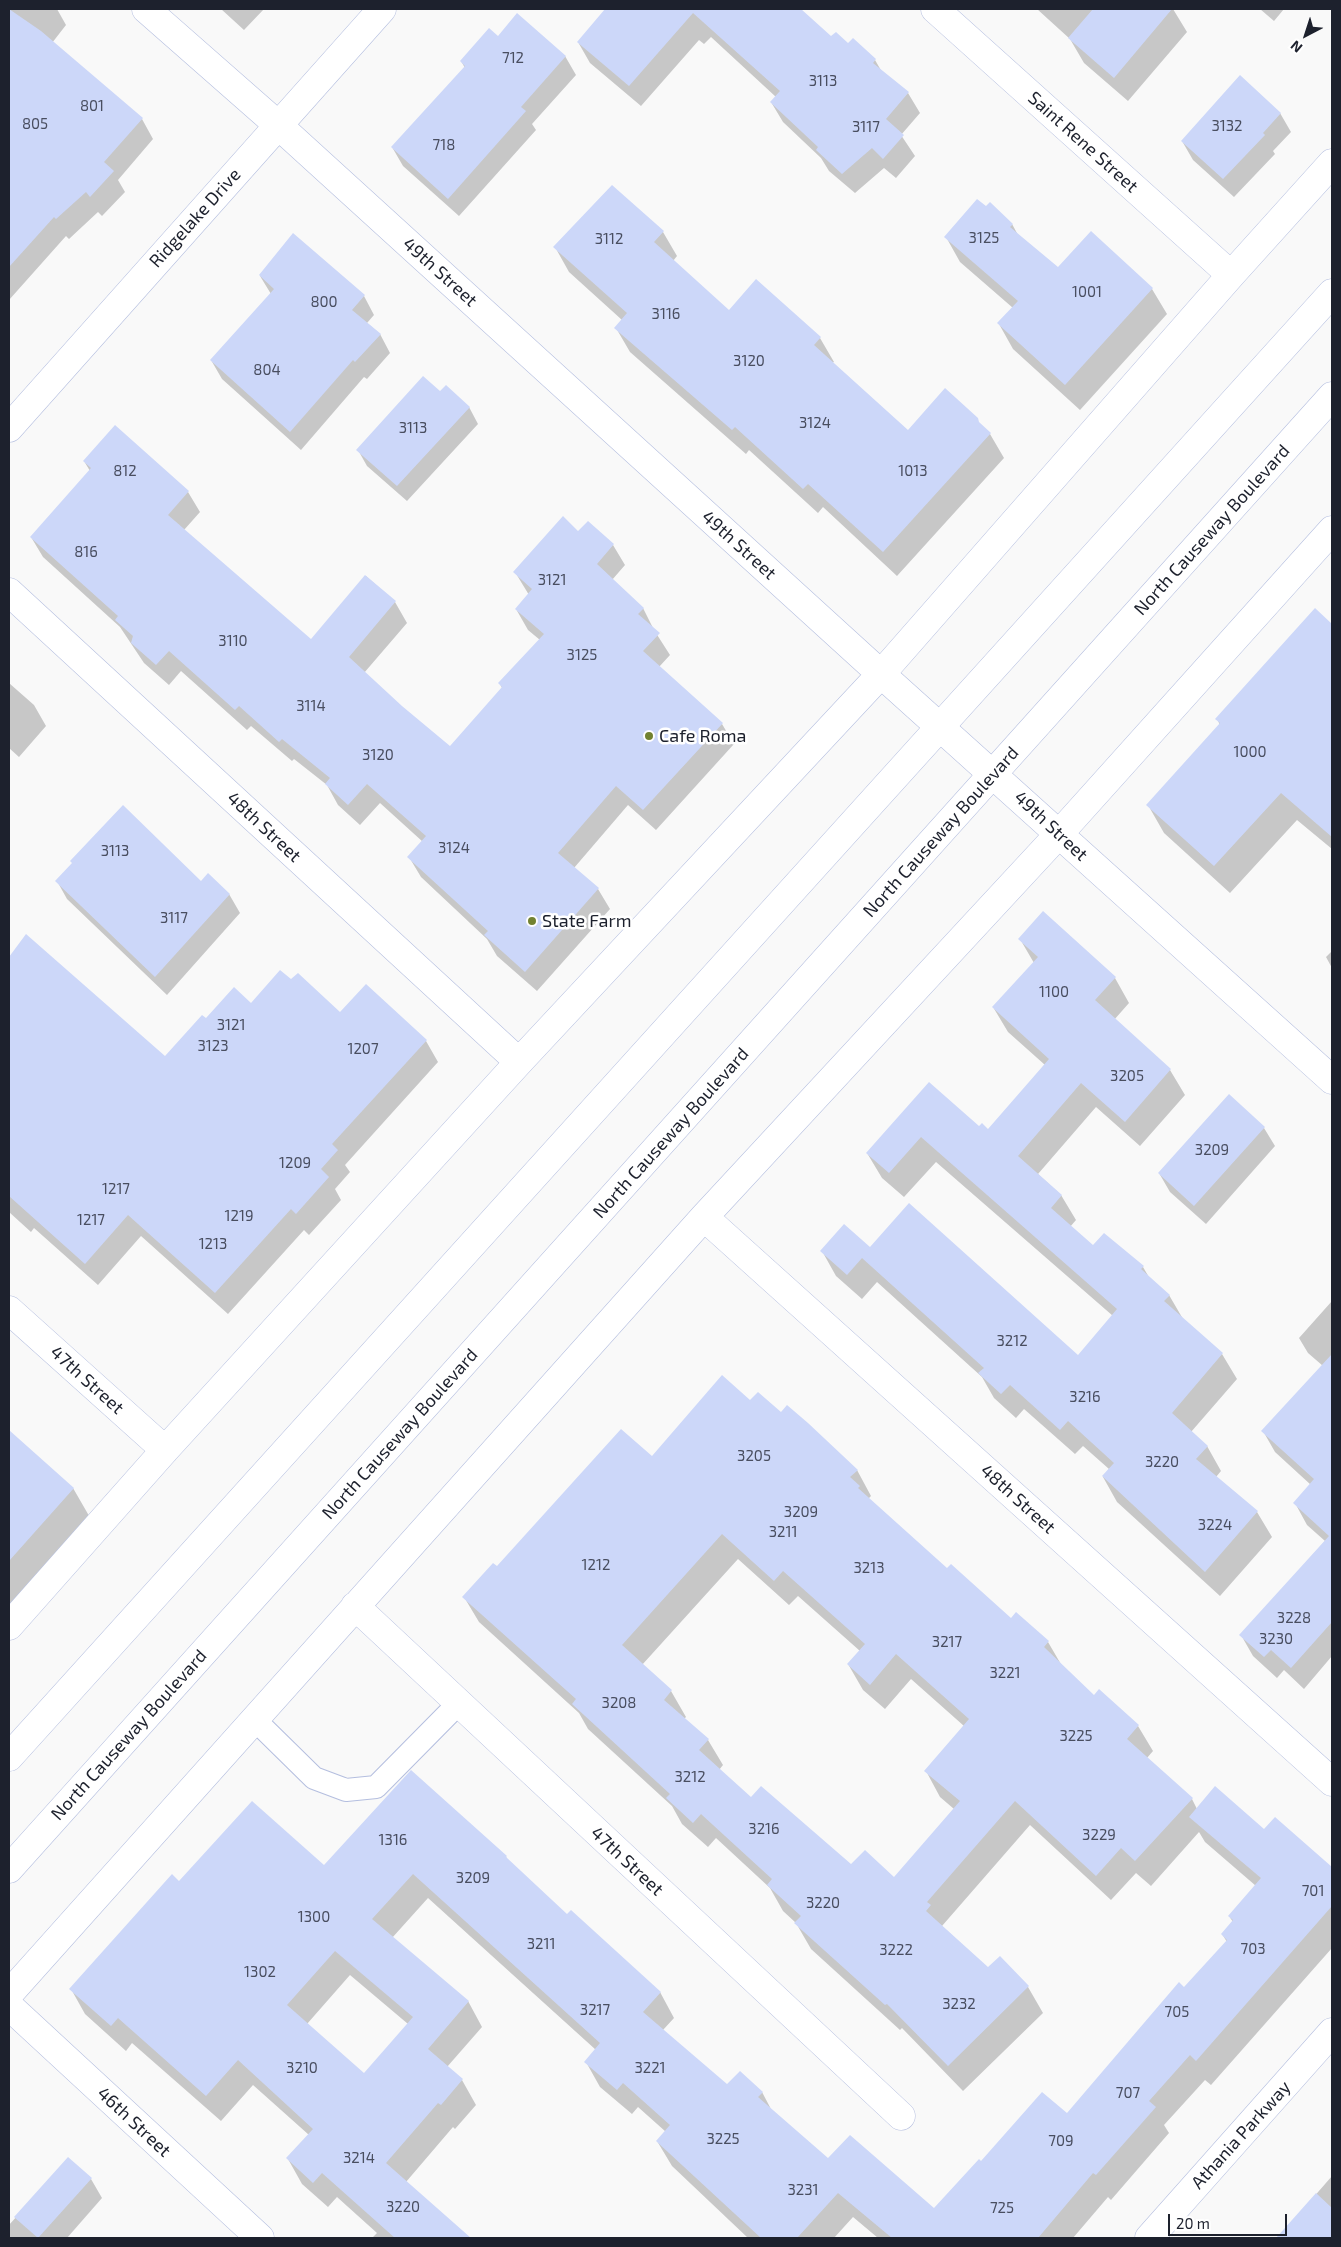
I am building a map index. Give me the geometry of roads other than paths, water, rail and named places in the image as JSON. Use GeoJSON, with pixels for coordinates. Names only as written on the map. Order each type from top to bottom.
{"type":"FeatureCollection","features":[{"type":"Feature","properties":{"kind":"main road","name":"49th Street"},"geometry":{"type":"LineString","coordinates":[[146,9],[278,125],[881,674],[1332,1080]]}},
{"type":"Feature","properties":{"kind":"main road","name":"Ridgelake Drive"},"geometry":{"type":"LineString","coordinates":[[9,428],[382,9]]}},
{"type":"Feature","properties":{"kind":"main road","name":"Saint Rene Street"},"geometry":{"type":"LineString","coordinates":[[935,9],[1231,275]]}},
{"type":"Feature","properties":{"kind":"main road"},"geometry":{"type":"LineString","coordinates":[[9,1626],[165,1450],[519,1062],[881,674],[1231,275],[1332,163]]}},
{"type":"Feature","properties":{"kind":"main road"},"geometry":{"type":"LineString","coordinates":[[9,1757],[1332,293]]}},
{"type":"Feature","properties":{"kind":"main road","name":"North Causeway Boulevard"},"geometry":{"type":"LineString","coordinates":[[9,1869],[1332,396]]}},
{"type":"Feature","properties":{"kind":"main road"},"geometry":{"type":"LineString","coordinates":[[9,1994],[704,1217],[1059,834],[1332,530]]}},
{"type":"Feature","properties":{"kind":"main road","name":"48th Street"},"geometry":{"type":"LineString","coordinates":[[9,592],[519,1062]]}},
{"type":"Feature","properties":{"kind":"main road","name":"48th Street"},"geometry":{"type":"LineString","coordinates":[[704,1217],[1332,1782]]}},
{"type":"Feature","properties":{"kind":"main road","name":"47th Street"},"geometry":{"type":"LineString","coordinates":[[9,1310],[165,1450]]}},
{"type":"Feature","properties":{"kind":"main road","name":"47th Street"},"geometry":{"type":"LineString","coordinates":[[355,1606],[901,2116]]}},
{"type":"Feature","properties":{"kind":"main road","name":"46th Street"},"geometry":{"type":"LineString","coordinates":[[9,2006],[260,2238]]}},
{"type":"Feature","properties":{"kind":"main road","name":"Athania Parkway"},"geometry":{"type":"LineString","coordinates":[[1150,2238],[1332,2032]]}},
{"type":"Feature","properties":{"kind":"lane"},"geometry":{"type":"LineString","coordinates":[[254,1718],[314,1778],[346,1790],[376,1787],[458,1704]]}},
{"type":"Feature","properties":{"kind":"place","name":"Cafe Roma"},"geometry":{"type":"Point","coordinates":[649,736]}},
{"type":"Feature","properties":{"kind":"place","name":"State Farm"},"geometry":{"type":"Point","coordinates":[532,921]}}]}
